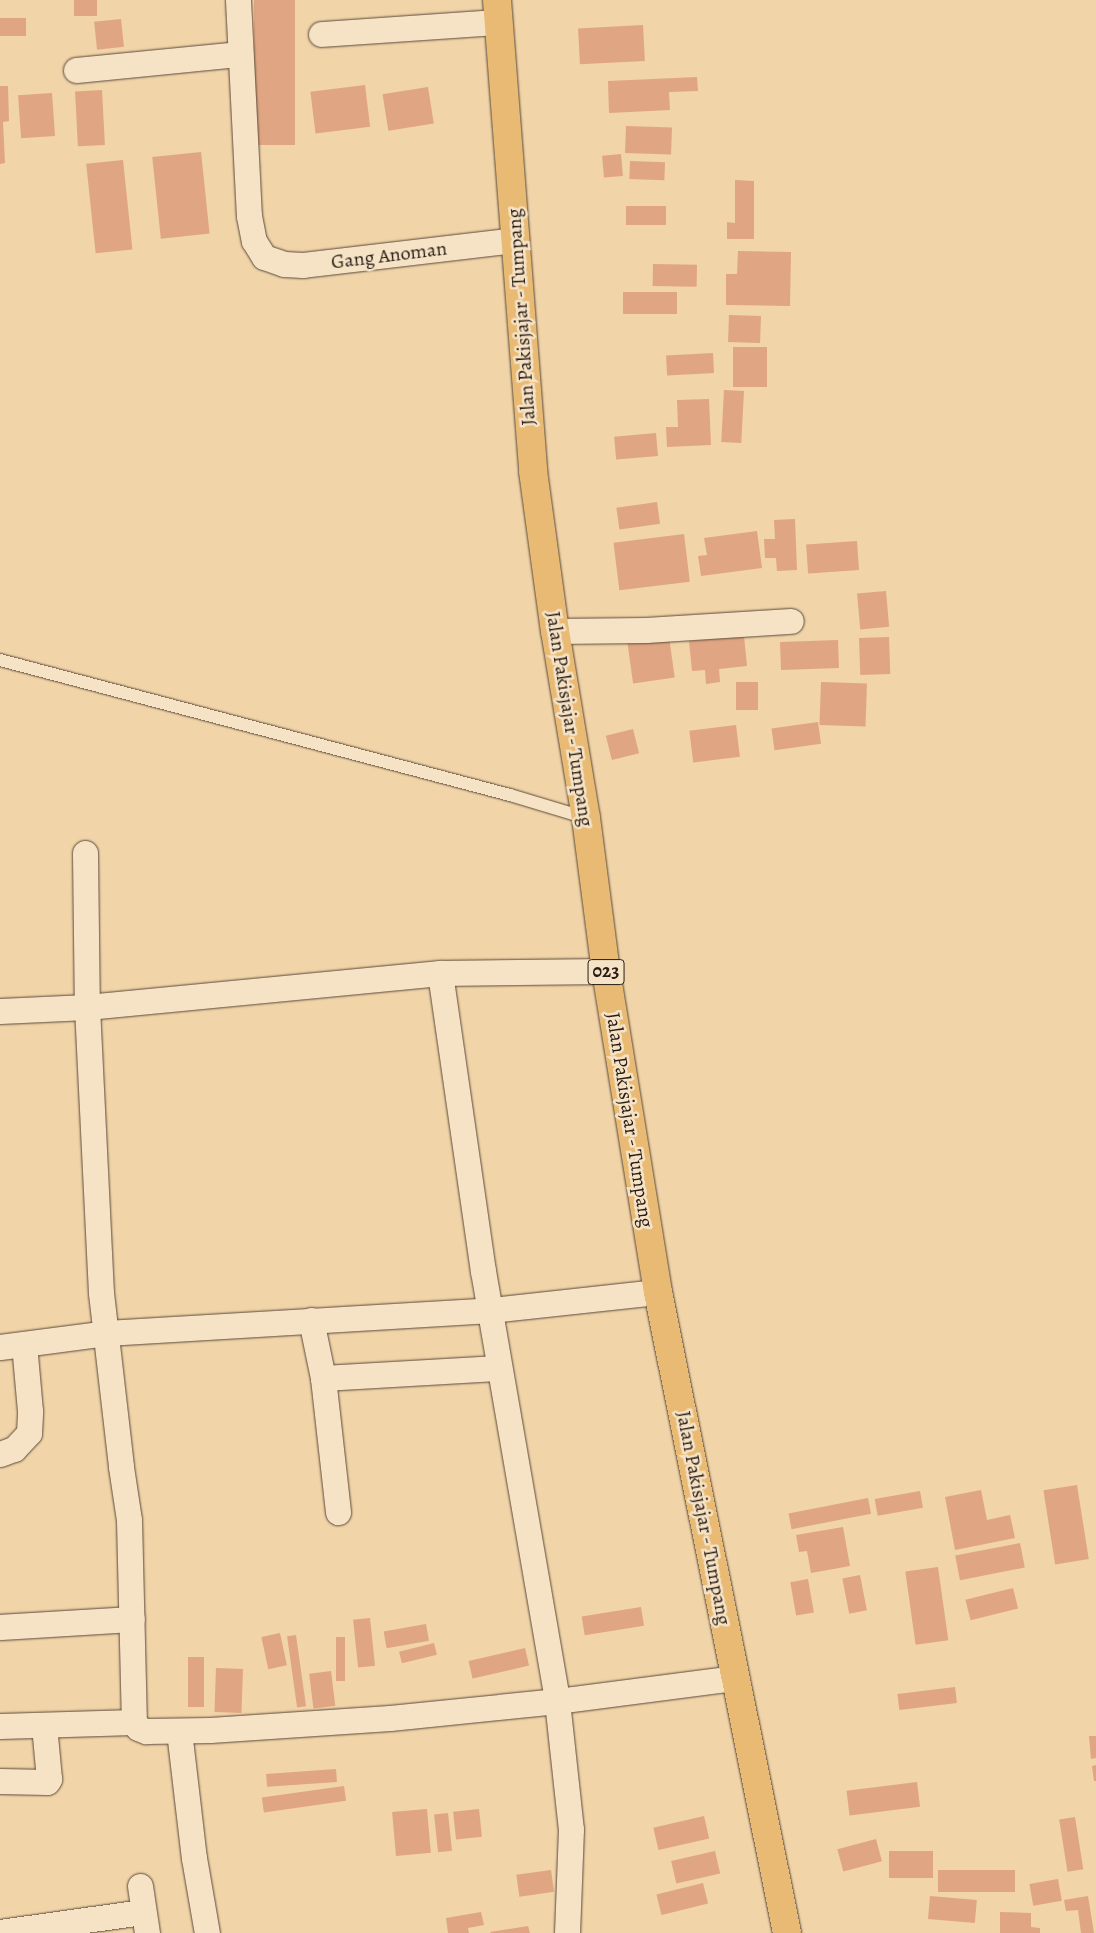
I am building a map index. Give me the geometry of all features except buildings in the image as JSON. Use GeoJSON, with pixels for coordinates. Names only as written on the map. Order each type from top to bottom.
{"type":"FeatureCollection","features":[{"type":"Feature","properties":{"kind":"main road","name":"Jalan Pakisjajar - Tumpang"},"geometry":{"type":"LineString","coordinates":[[498,11],[532,461],[555,631],[586,818],[606,971],[658,1292],[787,1933]]}},
{"type":"Feature","properties":{"kind":"street"},"geometry":{"type":"LineString","coordinates":[[76,70],[240,54],[238,0]]}},
{"type":"Feature","properties":{"kind":"street"},"geometry":{"type":"LineString","coordinates":[[321,34],[498,11]]}},
{"type":"Feature","properties":{"kind":"street","name":"Gang Anoman"},"geometry":{"type":"LineString","coordinates":[[240,54],[249,216],[254,241],[264,258],[284,264],[303,265],[515,240]]}},
{"type":"Feature","properties":{"kind":"street"},"geometry":{"type":"LineString","coordinates":[[555,631],[646,630],[791,621]]}},
{"type":"Feature","properties":{"kind":"street"},"geometry":{"type":"LineString","coordinates":[[84,852],[87,1007],[101,1293],[121,1467],[130,1520],[134,1722],[138,1728],[146,1731],[179,1731],[390,1718],[557,1701],[735,1678]]}},
{"type":"Feature","properties":{"kind":"street"},"geometry":{"type":"LineString","coordinates":[[0,1011],[87,1007],[440,973],[606,971]]}},
{"type":"Feature","properties":{"kind":"street"},"geometry":{"type":"LineString","coordinates":[[440,973],[483,1271],[491,1310],[498,1368],[557,1701],[571,1829],[567,1933]]}},
{"type":"Feature","properties":{"kind":"street"},"geometry":{"type":"LineString","coordinates":[[0,1454],[14,1449],[29,1434],[30,1411],[12,1346],[106,1332],[491,1310],[658,1292]]}},
{"type":"Feature","properties":{"kind":"street"},"geometry":{"type":"LineString","coordinates":[[312,1320],[323,1378],[338,1512]]}},
{"type":"Feature","properties":{"kind":"street"},"geometry":{"type":"LineString","coordinates":[[323,1378],[498,1368]]}},
{"type":"Feature","properties":{"kind":"street"},"geometry":{"type":"LineString","coordinates":[[0,1627],[132,1619]]}},
{"type":"Feature","properties":{"kind":"street"},"geometry":{"type":"LineString","coordinates":[[0,1726],[134,1722]]}},
{"type":"Feature","properties":{"kind":"street"},"geometry":{"type":"LineString","coordinates":[[0,1781],[47,1782],[49,1779],[44,1724]]}},
{"type":"Feature","properties":{"kind":"street"},"geometry":{"type":"LineString","coordinates":[[179,1731],[194,1858],[207,1933]]}},
{"type":"Feature","properties":{"kind":"street"},"geometry":{"type":"LineString","coordinates":[[0,1932],[145,1923],[140,1886]]}},
{"type":"Feature","properties":{"kind":"lane"},"geometry":{"type":"LineString","coordinates":[[0,660],[510,795],[586,818]]}}]}
